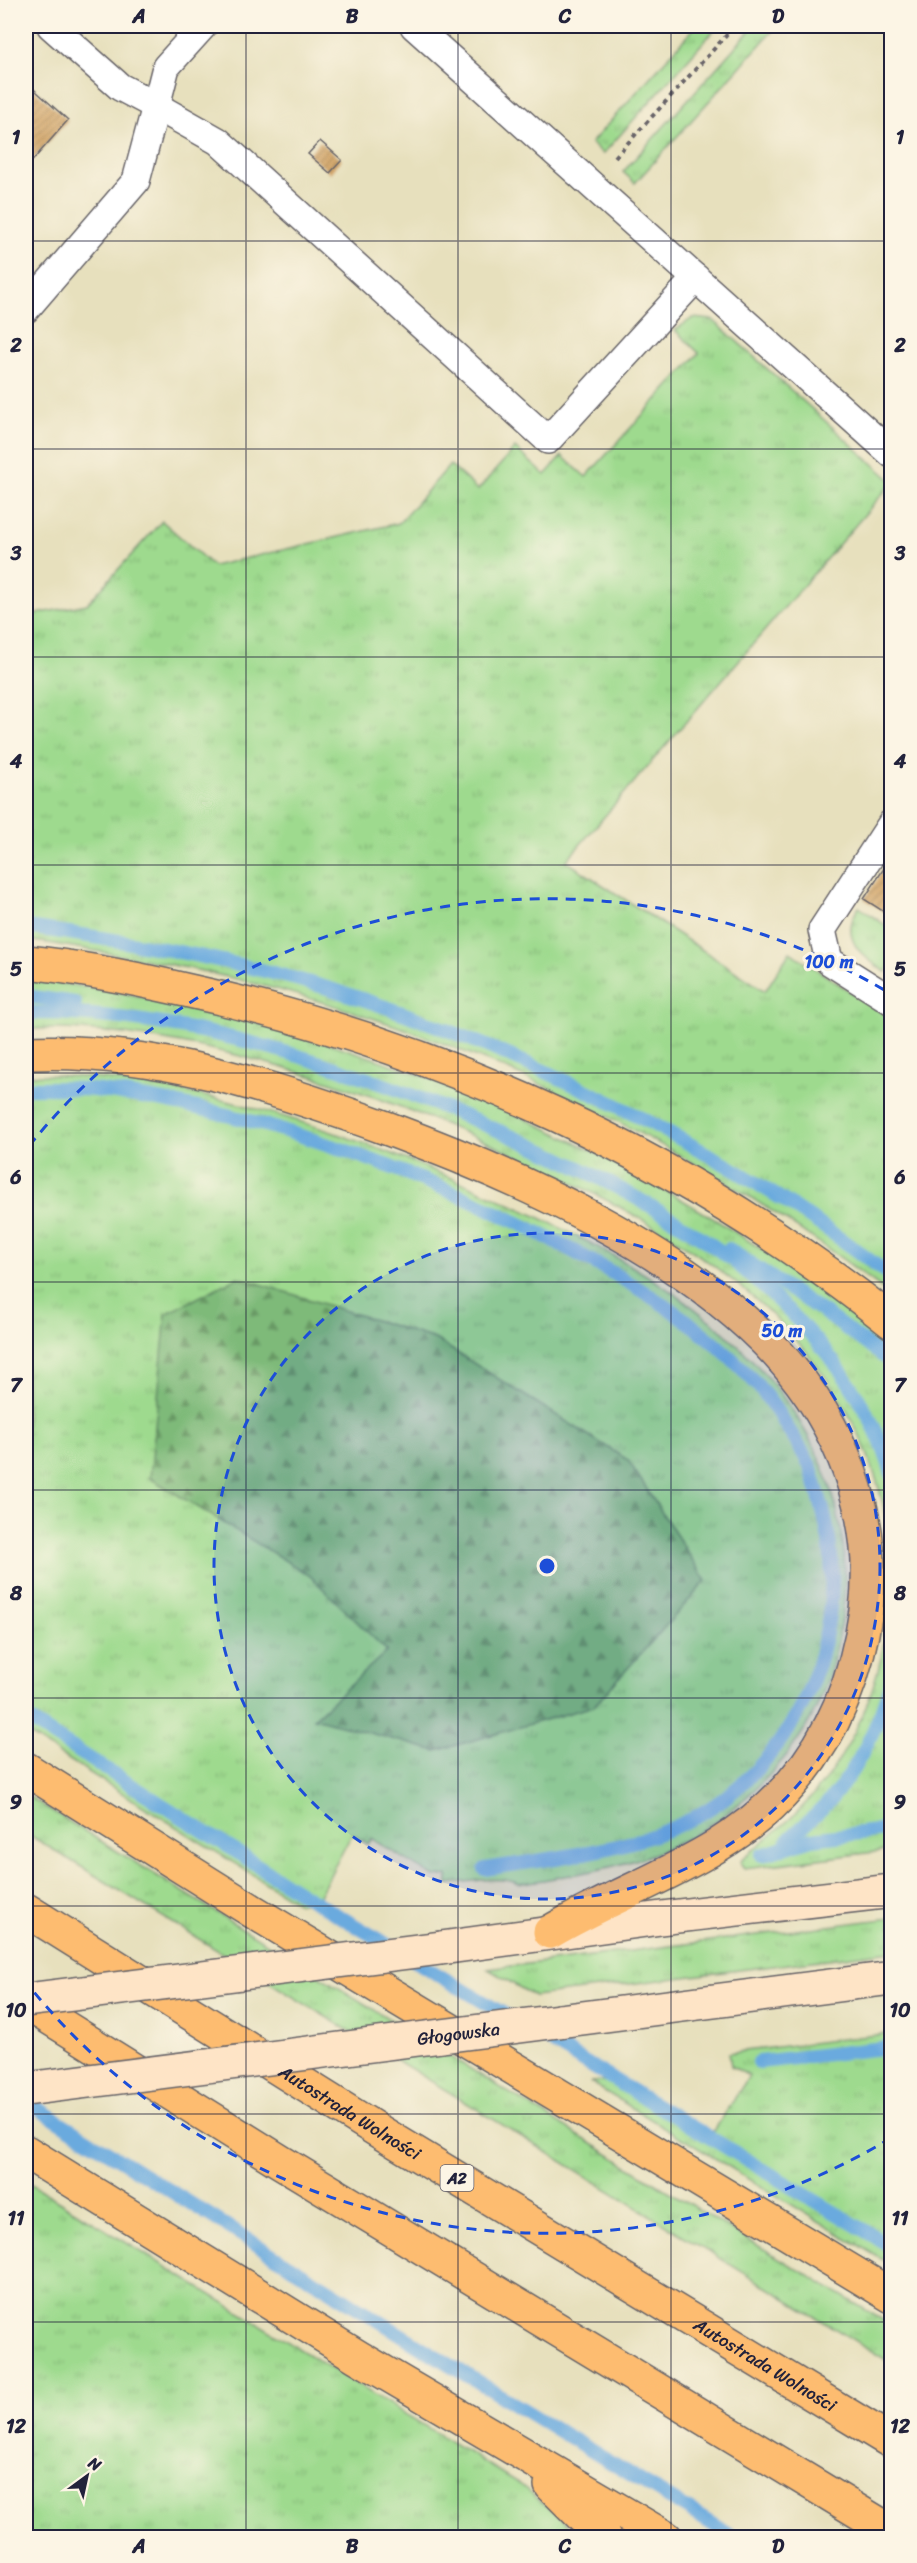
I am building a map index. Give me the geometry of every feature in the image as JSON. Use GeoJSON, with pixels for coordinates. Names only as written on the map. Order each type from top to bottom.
{"type":"FeatureCollection","features":[{"type":"Feature","properties":{"kind":"highway"},"geometry":{"type":"LineString","coordinates":[[26,962],[110,974],[259,1006],[383,1044],[444,1066],[554,1114],[690,1185],[792,1249],[891,1322]]}},
{"type":"Feature","properties":{"kind":"highway"},"geometry":{"type":"LineString","coordinates":[[26,1053],[102,1055],[166,1064],[235,1080],[332,1108],[471,1160],[543,1193],[647,1249],[705,1289],[754,1330],[779,1355],[821,1411],[850,1470],[860,1500],[865,1528],[869,1584],[862,1640],[846,1695],[826,1737],[789,1787],[756,1818],[718,1846],[673,1871],[587,1910],[550,1932]]}},
{"type":"Feature","properties":{"kind":"highway"},"geometry":{"type":"LineString","coordinates":[[26,1769],[254,1912],[891,2296]]}},
{"type":"Feature","properties":{"kind":"highway","name":"Autostrada Wolności"},"geometry":{"type":"LineString","coordinates":[[26,1910],[367,2123],[891,2442]]}},
{"type":"Feature","properties":{"kind":"highway"},"geometry":{"type":"LineString","coordinates":[[26,2002],[281,2162],[891,2532]]}},
{"type":"Feature","properties":{"kind":"highway"},"geometry":{"type":"LineString","coordinates":[[26,2152],[358,2357],[666,2538]]}},
{"type":"Feature","properties":{"kind":"highway"},"geometry":{"type":"LineString","coordinates":[[499,2441],[561,2494],[604,2538]]}},
{"type":"Feature","properties":{"kind":"main road"},"geometry":{"type":"LineString","coordinates":[[26,2002],[550,1932],[891,1891]]}},
{"type":"Feature","properties":{"kind":"main road","name":"Głogowska"},"geometry":{"type":"LineString","coordinates":[[26,2089],[891,1978]]}},
{"type":"Feature","properties":{"kind":"lane"},"geometry":{"type":"LineString","coordinates":[[51,26],[120,87],[218,141],[548,440],[696,279]]}},
{"type":"Feature","properties":{"kind":"lane"},"geometry":{"type":"LineString","coordinates":[[26,309],[136,181],[166,67],[203,26]]}},
{"type":"Feature","properties":{"kind":"lane"},"geometry":{"type":"LineString","coordinates":[[414,26],[891,454]]}},
{"type":"Feature","properties":{"kind":"lane"},"geometry":{"type":"LineString","coordinates":[[891,823],[822,930],[829,961],[891,1001]]}},
{"type":"Feature","properties":{"kind":"path"},"geometry":{"type":"LineString","coordinates":[[590,184],[735,26]]}},
{"type":"Feature","properties":{"kind":"green space"},"geometry":{"type":"Polygon","coordinates":[[[696,26],[718,26],[603,154],[591,143],[696,26]]]}},
{"type":"Feature","properties":{"kind":"green space"},"geometry":{"type":"Polygon","coordinates":[[[754,26],[777,26],[635,183],[623,172],[754,26]]]}},
{"type":"Feature","properties":{"kind":"green space"},"geometry":{"type":"Polygon","coordinates":[[[693,318],[713,320],[891,480],[891,484],[566,861],[765,991],[790,952],[891,1018],[891,1295],[805,1233],[716,1176],[623,1125],[528,1079],[430,1039],[330,1005],[228,977],[124,956],[26,940],[26,616],[87,604],[162,521],[213,566],[399,523],[450,465],[478,490],[515,448],[545,475],[562,456],[586,477],[699,353],[675,330],[693,318]]]}},
{"type":"Feature","properties":{"kind":"green space"},"geometry":{"type":"Polygon","coordinates":[[[859,907],[891,929],[891,963],[886,972],[861,953],[855,945],[851,928],[859,907]]]}},
{"type":"Feature","properties":{"kind":"green space"},"geometry":{"type":"Polygon","coordinates":[[[26,979],[143,997],[259,1023],[373,1058],[484,1101],[592,1151],[697,1208],[796,1273],[891,1344],[891,1563],[888,1532],[874,1472],[850,1416],[834,1390],[796,1340],[768,1311],[739,1285],[673,1238],[603,1198],[532,1163],[414,1112],[351,1089],[285,1068],[219,1051],[153,1038],[89,1030],[26,1029],[26,979]]]}},
{"type":"Feature","properties":{"kind":"green space"},"geometry":{"type":"Polygon","coordinates":[[[26,1075],[86,1077],[146,1084],[207,1096],[268,1112],[387,1152],[539,1217],[618,1258],[693,1307],[727,1336],[758,1367],[786,1401],[807,1434],[823,1467],[835,1500],[842,1535],[845,1570],[844,1605],[838,1642],[828,1679],[817,1707],[802,1734],[763,1782],[715,1822],[661,1851],[609,1867],[518,1884],[512,1881],[494,1880],[448,1884],[448,1875],[434,1877],[372,1839],[368,1844],[352,1834],[316,1901],[298,1903],[26,1733],[26,1075]]]}},
{"type":"Feature","properties":{"kind":"green space"},"geometry":{"type":"Polygon","coordinates":[[[238,1277],[435,1339],[628,1460],[706,1581],[594,1706],[436,1751],[314,1718],[387,1651],[309,1575],[150,1478],[166,1314],[238,1277]]]}},
{"type":"Feature","properties":{"kind":"green space"},"geometry":{"type":"Polygon","coordinates":[[[891,1596],[891,1850],[744,1868],[741,1860],[806,1803],[841,1757],[866,1707],[875,1680],[888,1625],[891,1596]]]}},
{"type":"Feature","properties":{"kind":"green space"},"geometry":{"type":"Polygon","coordinates":[[[26,1795],[722,2224],[891,2325],[891,2363],[26,1833],[26,1795]]]}},
{"type":"Feature","properties":{"kind":"green space"},"geometry":{"type":"Polygon","coordinates":[[[891,1918],[891,1951],[534,1996],[488,1969],[891,1918]]]}},
{"type":"Feature","properties":{"kind":"green space"},"geometry":{"type":"Polygon","coordinates":[[[891,2033],[891,2265],[591,2083],[622,2079],[710,2131],[714,2131],[749,2076],[731,2066],[729,2053],[891,2033]]]}},
{"type":"Feature","properties":{"kind":"green space"},"geometry":{"type":"Polygon","coordinates":[[[26,2181],[521,2485],[582,2537],[26,2537],[26,2181]]]}},
{"type":"Feature","properties":{"kind":"building"},"geometry":{"type":"Polygon","coordinates":[[[26,82],[68,120],[26,168],[26,82]]]}},
{"type":"Feature","properties":{"kind":"building"},"geometry":{"type":"Polygon","coordinates":[[[320,141],[342,160],[330,173],[308,154],[320,141]]]}},
{"type":"Feature","properties":{"kind":"building"},"geometry":{"type":"Polygon","coordinates":[[[892,856],[892,917],[864,899],[892,856]]]}},
{"type":"Feature","properties":{"kind":"waterway"},"geometry":{"type":"LineString","coordinates":[[26,927],[162,948],[263,970],[351,995],[458,1034],[560,1078],[708,1154],[802,1212],[892,1277]]}},
{"type":"Feature","properties":{"kind":"waterway"},"geometry":{"type":"LineString","coordinates":[[26,996],[75,1003]]}},
{"type":"Feature","properties":{"kind":"waterway"},"geometry":{"type":"LineString","coordinates":[[26,1013],[87,1015],[148,1021],[271,1048],[331,1066],[448,1109],[590,1173],[646,1203],[700,1237],[726,1255],[782,1305],[840,1370],[870,1420],[892,1474]]}},
{"type":"Feature","properties":{"kind":"waterway"},"geometry":{"type":"LineString","coordinates":[[26,1088],[93,1090],[162,1101],[283,1130],[403,1172],[517,1222],[643,1291],[711,1340],[732,1358],[761,1389],[802,1452],[812,1473],[829,1537],[832,1575],[829,1613],[821,1654],[812,1681],[801,1707],[769,1755],[750,1776],[704,1812],[657,1834],[610,1848],[485,1869]]}},
{"type":"Feature","properties":{"kind":"waterway"},"geometry":{"type":"LineString","coordinates":[[729,1249],[826,1314],[892,1363]]}},
{"type":"Feature","properties":{"kind":"waterway"},"geometry":{"type":"LineString","coordinates":[[788,1840],[827,1804],[852,1771],[882,1710],[892,1678]]}},
{"type":"Feature","properties":{"kind":"waterway"},"geometry":{"type":"LineString","coordinates":[[26,1718],[304,1895],[393,1948]]}},
{"type":"Feature","properties":{"kind":"waterway"},"geometry":{"type":"LineString","coordinates":[[762,1855],[812,1839],[892,1829]]}},
{"type":"Feature","properties":{"kind":"waterway"},"geometry":{"type":"LineString","coordinates":[[410,1958],[514,2020]]}},
{"type":"Feature","properties":{"kind":"waterway"},"geometry":{"type":"LineString","coordinates":[[531,2030],[892,2247]]}},
{"type":"Feature","properties":{"kind":"waterway"},"geometry":{"type":"LineString","coordinates":[[759,2062],[892,2047]]}},
{"type":"Feature","properties":{"kind":"waterway"},"geometry":{"type":"LineString","coordinates":[[26,2101],[429,2352],[735,2538]]}}]}
